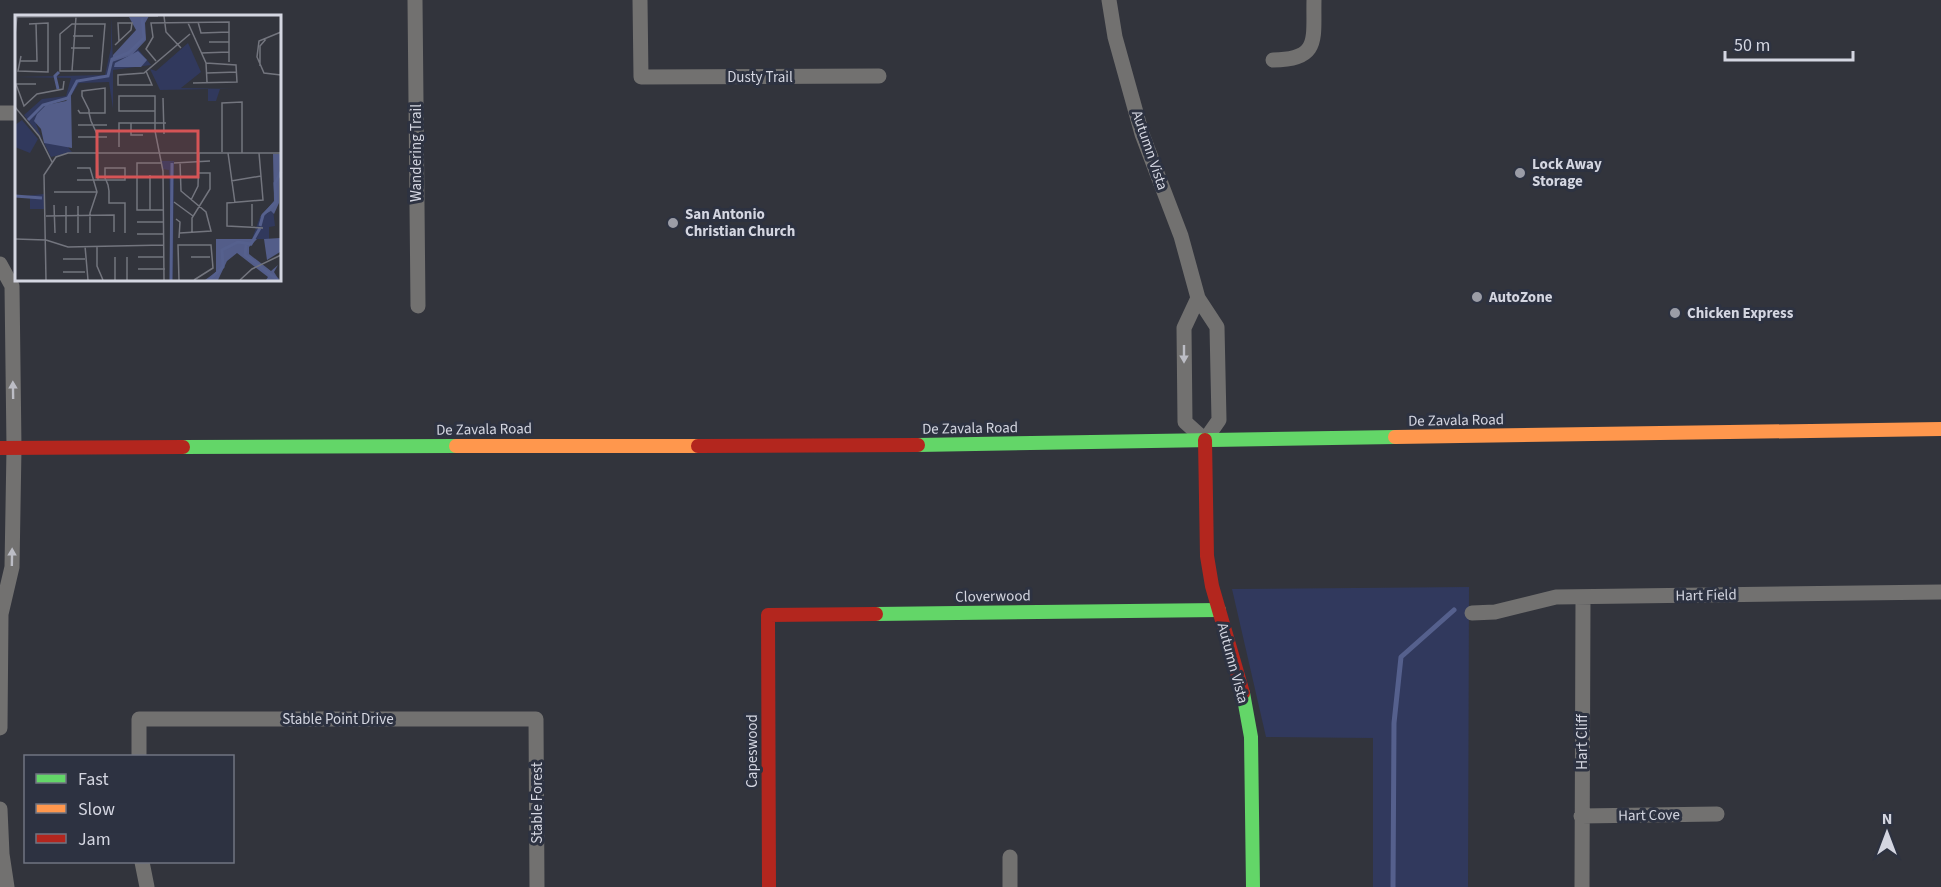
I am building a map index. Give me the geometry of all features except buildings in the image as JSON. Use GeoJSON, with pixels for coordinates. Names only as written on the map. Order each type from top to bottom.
{"type":"FeatureCollection","features":[{"type":"Feature","properties":{"kind":"main road","name":"De Zavala Road"},"geometry":{"type":"LineString","coordinates":[[7,448],[635,445],[768,447],[1941,429]]}},
{"type":"Feature","properties":{"kind":"main road","name":"Autumn Vista"},"geometry":{"type":"LineString","coordinates":[[1205,440],[1206,537],[1212,586],[1244,697],[1251,737],[1253,887]]}},
{"type":"Feature","properties":{"kind":"main road","name":"Cloverwood"},"geometry":{"type":"LineString","coordinates":[[768,615],[1219,610]]}},
{"type":"Feature","properties":{"kind":"main road","name":"Capeswood"},"geometry":{"type":"LineString","coordinates":[[768,615],[769,887]]}},
{"type":"Feature","properties":{"kind":"street","name":"Wandering Trail"},"geometry":{"type":"LineString","coordinates":[[415,0],[418,306]]}},
{"type":"Feature","properties":{"kind":"street","name":"Dusty Trail"},"geometry":{"type":"LineString","coordinates":[[640,0],[641,78],[879,75]]}},
{"type":"Feature","properties":{"kind":"street","name":"Autumn Vista"},"geometry":{"type":"LineString","coordinates":[[1109,0],[1115,37],[1142,134],[1181,236],[1198,298],[1217,327],[1219,420],[1205,440]]}},
{"type":"Feature","properties":{"kind":"street"},"geometry":{"type":"LineString","coordinates":[[1274,60],[1294,60],[1307,54],[1313,44],[1314,0]]}},
{"type":"Feature","properties":{"kind":"street"},"geometry":{"type":"LineString","coordinates":[[0,264],[12,286],[7,448],[12,567],[1,612],[0,728]]}},
{"type":"Feature","properties":{"kind":"street"},"geometry":{"type":"LineString","coordinates":[[1198,298],[1184,328],[1185,422],[1205,440]]}},
{"type":"Feature","properties":{"kind":"street","name":"Hart Field"},"geometry":{"type":"LineString","coordinates":[[1472,613],[1495,612],[1547,599],[1582,597],[1941,592]]}},
{"type":"Feature","properties":{"kind":"street","name":"Hart Cliff"},"geometry":{"type":"LineString","coordinates":[[1582,597],[1582,887]]}},
{"type":"Feature","properties":{"kind":"street","name":"Stable Point Drive"},"geometry":{"type":"LineString","coordinates":[[139,755],[139,719],[536,719]]}},
{"type":"Feature","properties":{"kind":"street","name":"Stable Forest"},"geometry":{"type":"LineString","coordinates":[[536,719],[537,887]]}},
{"type":"Feature","properties":{"kind":"street"},"geometry":{"type":"LineString","coordinates":[[0,809],[2,854],[7,887]]}},
{"type":"Feature","properties":{"kind":"street","name":"Hart Cove"},"geometry":{"type":"LineString","coordinates":[[1581,816],[1717,814]]}},
{"type":"Feature","properties":{"kind":"street"},"geometry":{"type":"LineString","coordinates":[[1010,857],[1010,887]]}},
{"type":"Feature","properties":{"kind":"street"},"geometry":{"type":"LineString","coordinates":[[142,863],[147,887]]}},
{"type":"Feature","properties":{"kind":"shaded area"},"geometry":{"type":"Polygon","coordinates":[[[1469,587],[1468,887],[1373,887],[1373,738],[1266,737],[1232,589],[1469,587]]]}},
{"type":"Feature","properties":{"kind":"waterway"},"geometry":{"type":"LineString","coordinates":[[1393,887],[1394,723],[1401,657],[1454,610]]}},
{"type":"Feature","properties":{"kind":"traffic: fast"},"geometry":{"type":"LineString","coordinates":[[918,445],[1395,437]]}},
{"type":"Feature","properties":{"kind":"traffic: fast"},"geometry":{"type":"LineString","coordinates":[[183,447],[456,446]]}},
{"type":"Feature","properties":{"kind":"traffic: fast"},"geometry":{"type":"LineString","coordinates":[[876,614],[1219,610]]}},
{"type":"Feature","properties":{"kind":"traffic: fast"},"geometry":{"type":"LineString","coordinates":[[1243,693],[1251,737],[1253,887]]}},
{"type":"Feature","properties":{"kind":"traffic: slow"},"geometry":{"type":"LineString","coordinates":[[1395,437],[1941,429]]}},
{"type":"Feature","properties":{"kind":"traffic: slow"},"geometry":{"type":"LineString","coordinates":[[456,446],[698,446]]}},
{"type":"Feature","properties":{"kind":"traffic: jam"},"geometry":{"type":"LineString","coordinates":[[1205,440],[1207,556],[1212,586],[1243,693]]}},
{"type":"Feature","properties":{"kind":"traffic: jam"},"geometry":{"type":"LineString","coordinates":[[698,446],[918,445]]}},
{"type":"Feature","properties":{"kind":"traffic: jam"},"geometry":{"type":"LineString","coordinates":[[0,448],[183,447]]}},
{"type":"Feature","properties":{"kind":"traffic: jam"},"geometry":{"type":"LineString","coordinates":[[769,887],[768,615],[876,614]]}},
{"type":"Feature","properties":{"kind":"place","name":"Lock Away Storage"},"geometry":{"type":"Point","coordinates":[1520,173]}},
{"type":"Feature","properties":{"kind":"place","name":"San Antonio Christian Church"},"geometry":{"type":"Point","coordinates":[673,223]}},
{"type":"Feature","properties":{"kind":"place","name":"AutoZone"},"geometry":{"type":"Point","coordinates":[1477,297]}},
{"type":"Feature","properties":{"kind":"place","name":"Chicken Express"},"geometry":{"type":"Point","coordinates":[1675,313]}}]}
